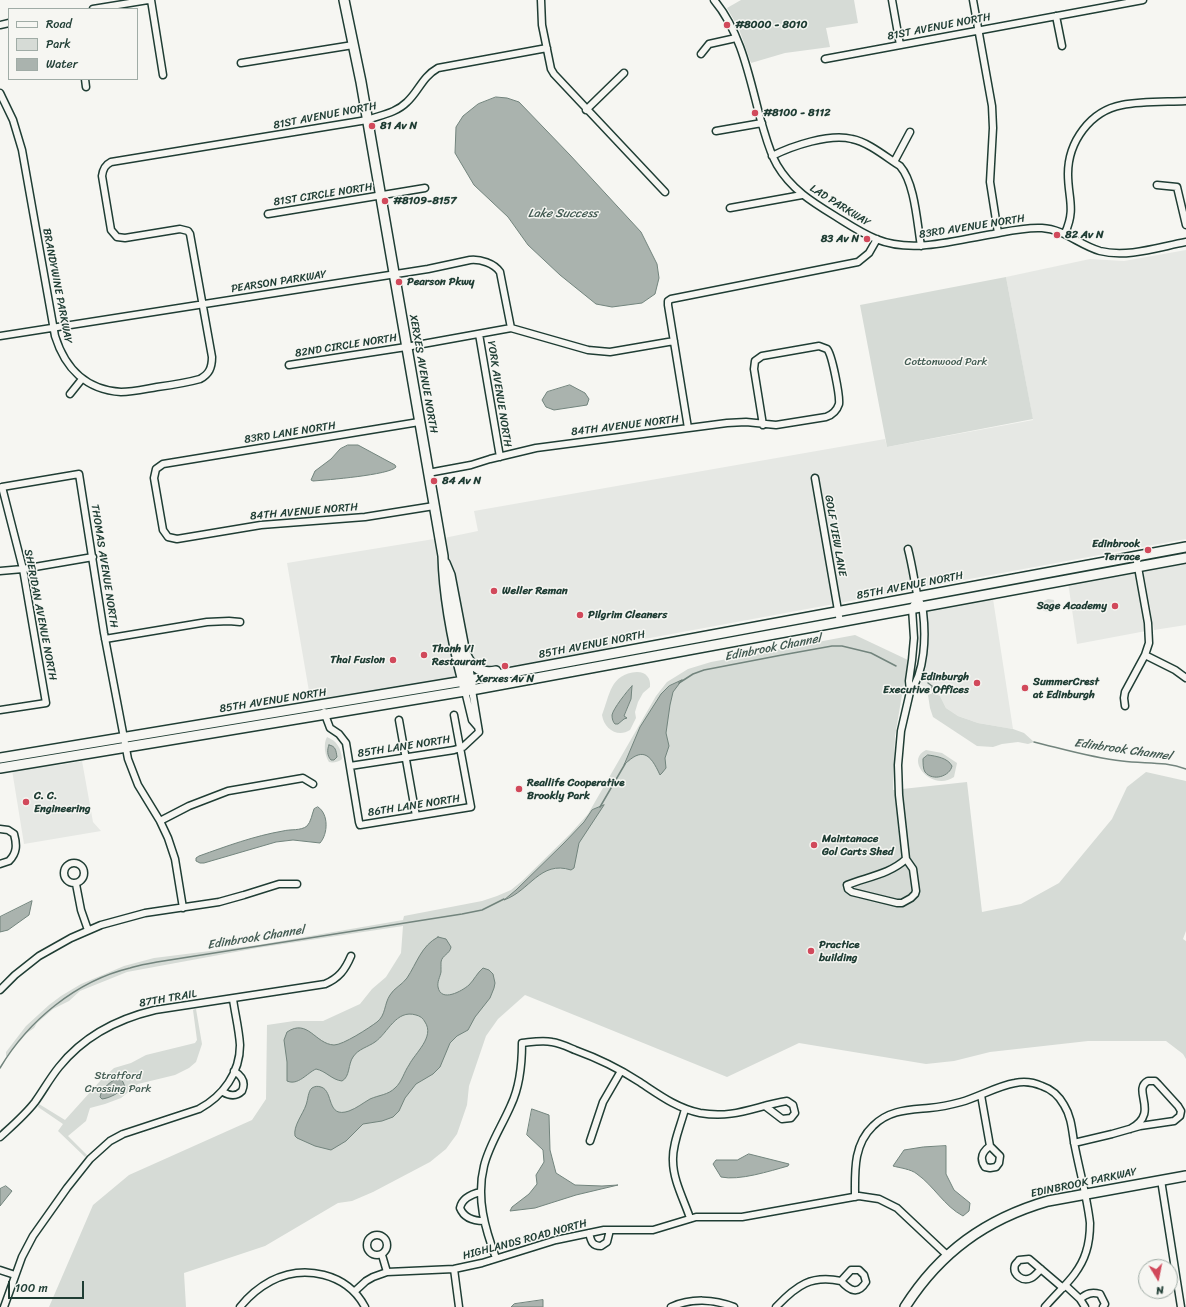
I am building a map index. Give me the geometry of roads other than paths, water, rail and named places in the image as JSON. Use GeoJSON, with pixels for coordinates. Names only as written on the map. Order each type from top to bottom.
{"type":"FeatureCollection","features":[{"type":"Feature","properties":{"kind":"main road","name":"XERXES AVENUE NORTH"},"geometry":{"type":"LineString","coordinates":[[344,0],[367,120],[443,556],[450,575],[464,651],[466,681]]}},
{"type":"Feature","properties":{"kind":"main road","name":"85TH AVENUE NORTH"},"geometry":{"type":"LineString","coordinates":[[0,758],[466,681],[1186,547]]}},
{"type":"Feature","properties":{"kind":"main road","name":"XERXES AVENUE NORTH"},"geometry":{"type":"LineString","coordinates":[[443,556],[443,576],[449,623],[469,691]]}},
{"type":"Feature","properties":{"kind":"main road","name":"85TH AVENUE NORTH"},"geometry":{"type":"LineString","coordinates":[[0,768],[469,691],[1186,558]]}},
{"type":"Feature","properties":{"kind":"main road"},"geometry":{"type":"LineString","coordinates":[[464,651],[469,661],[473,665],[480,670],[487,672],[518,667],[533,668]]}},
{"type":"Feature","properties":{"kind":"main road","name":"EDINBROOK PARKWAY"},"geometry":{"type":"LineString","coordinates":[[905,1307],[926,1276],[947,1255],[984,1228],[1016,1211],[1048,1201],[1186,1176]]}},
{"type":"Feature","properties":{"kind":"street"},"geometry":{"type":"LineString","coordinates":[[99,8],[150,0],[163,75]]}},
{"type":"Feature","properties":{"kind":"street"},"geometry":{"type":"LineString","coordinates":[[541,0],[542,25],[551,69],[554,74],[664,192]]}},
{"type":"Feature","properties":{"kind":"street","name":"LAD PARKWAY"},"geometry":{"type":"LineString","coordinates":[[714,0],[725,16],[736,38],[772,156],[786,178],[802,195],[865,234],[876,239]]}},
{"type":"Feature","properties":{"kind":"street"},"geometry":{"type":"LineString","coordinates":[[892,0],[900,45]]}},
{"type":"Feature","properties":{"kind":"street"},"geometry":{"type":"LineString","coordinates":[[973,0],[992,106],[993,128],[990,182],[998,233]]}},
{"type":"Feature","properties":{"kind":"street","name":"81ST AVENUE NORTH"},"geometry":{"type":"LineString","coordinates":[[825,59],[1056,16],[1115,2],[1144,0]]}},
{"type":"Feature","properties":{"kind":"street"},"geometry":{"type":"LineString","coordinates":[[1056,16],[1062,46]]}},
{"type":"Feature","properties":{"kind":"street"},"geometry":{"type":"LineString","coordinates":[[701,54],[709,44],[736,38]]}},
{"type":"Feature","properties":{"kind":"street"},"geometry":{"type":"LineString","coordinates":[[241,63],[353,45]]}},
{"type":"Feature","properties":{"kind":"street","name":"81ST AVENUE NORTH"},"geometry":{"type":"LineString","coordinates":[[203,303],[192,238],[188,231],[180,229],[125,238],[117,237],[113,234],[111,230],[102,176],[104,169],[111,162],[367,120],[400,108],[414,94],[426,77],[438,68],[547,48]]}},
{"type":"Feature","properties":{"kind":"street"},"geometry":{"type":"LineString","coordinates":[[586,110],[624,73]]}},
{"type":"Feature","properties":{"kind":"street"},"geometry":{"type":"LineString","coordinates":[[85,80],[86,87]]}},
{"type":"Feature","properties":{"kind":"street","name":"BRANDYWINE PARKWAY"},"geometry":{"type":"LineString","coordinates":[[0,93],[13,120],[22,150],[53,328],[58,347],[70,368],[82,379],[99,388],[110,391],[122,392],[200,379],[209,373],[212,357],[203,303]]}},
{"type":"Feature","properties":{"kind":"street"},"geometry":{"type":"LineString","coordinates":[[1138,96],[1138,103]]}},
{"type":"Feature","properties":{"kind":"street"},"geometry":{"type":"LineString","coordinates":[[1065,233],[1071,212],[1068,171],[1072,148],[1077,138],[1091,120],[1100,113],[1121,105],[1186,101]]}},
{"type":"Feature","properties":{"kind":"street"},"geometry":{"type":"LineString","coordinates":[[716,131],[762,123]]}},
{"type":"Feature","properties":{"kind":"street"},"geometry":{"type":"LineString","coordinates":[[894,162],[910,132]]}},
{"type":"Feature","properties":{"kind":"street"},"geometry":{"type":"LineString","coordinates":[[772,156],[796,146],[827,139],[843,137],[863,142],[900,166],[908,178],[922,246]]}},
{"type":"Feature","properties":{"kind":"street"},"geometry":{"type":"LineString","coordinates":[[1157,186],[1177,187],[1186,225]]}},
{"type":"Feature","properties":{"kind":"street"},"geometry":{"type":"LineString","coordinates":[[380,196],[425,188]]}},
{"type":"Feature","properties":{"kind":"street"},"geometry":{"type":"LineString","coordinates":[[730,208],[802,195]]}},
{"type":"Feature","properties":{"kind":"street","name":"81ST CIRCLE NORTH"},"geometry":{"type":"LineString","coordinates":[[268,214],[380,196]]}},
{"type":"Feature","properties":{"kind":"street","name":"83RD AVENUE NORTH"},"geometry":{"type":"LineString","coordinates":[[876,239],[904,246],[922,246],[1020,229],[1044,228],[1065,233],[1099,251],[1117,254],[1186,242]]}},
{"type":"Feature","properties":{"kind":"street"},"geometry":{"type":"LineString","coordinates":[[688,428],[668,301],[674,297],[858,262],[869,253],[876,239]]}},
{"type":"Feature","properties":{"kind":"street","name":"PEARSON PARKWAY"},"geometry":{"type":"LineString","coordinates":[[0,336],[203,303],[428,269],[477,259],[498,268],[502,276],[511,328]]}},
{"type":"Feature","properties":{"kind":"street"},"geometry":{"type":"LineString","coordinates":[[406,347],[511,328],[599,352],[610,352],[674,341]]}},
{"type":"Feature","properties":{"kind":"street","name":"YORK AVENUE NORTH"},"geometry":{"type":"LineString","coordinates":[[479,334],[500,457]]}},
{"type":"Feature","properties":{"kind":"street","name":"84TH AVENUE NORTH"},"geometry":{"type":"LineString","coordinates":[[428,473],[471,465],[536,448],[562,444],[736,422],[776,425],[826,417],[836,410],[839,397],[830,352],[819,346],[762,356],[755,361],[754,369],[763,424]]}},
{"type":"Feature","properties":{"kind":"street","name":"82ND CIRCLE NORTH"},"geometry":{"type":"LineString","coordinates":[[288,365],[406,347]]}},
{"type":"Feature","properties":{"kind":"street"},"geometry":{"type":"LineString","coordinates":[[70,394],[82,379]]}},
{"type":"Feature","properties":{"kind":"street","name":"83RD LANE NORTH"},"geometry":{"type":"LineString","coordinates":[[177,539],[168,537],[163,530],[154,478],[156,469],[163,464],[419,422]]}},
{"type":"Feature","properties":{"kind":"street","name":"THOMAS AVENUE NORTH"},"geometry":{"type":"LineString","coordinates":[[2,487],[79,474],[105,639],[126,748],[132,771],[138,785],[160,821],[168,838],[175,859],[183,908]]}},
{"type":"Feature","properties":{"kind":"street","name":"GOLF VIEW LANE"},"geometry":{"type":"LineString","coordinates":[[815,478],[840,622]]}},
{"type":"Feature","properties":{"kind":"street","name":"SHERIDAN AVENUE NORTH"},"geometry":{"type":"LineString","coordinates":[[0,710],[46,703],[23,570],[2,487]]}},
{"type":"Feature","properties":{"kind":"street","name":"84TH AVENUE NORTH"},"geometry":{"type":"LineString","coordinates":[[177,539],[261,525],[365,517],[434,506]]}},
{"type":"Feature","properties":{"kind":"street"},"geometry":{"type":"LineString","coordinates":[[908,549],[918,597],[922,606],[924,638],[922,665],[916,684],[910,692]]}},
{"type":"Feature","properties":{"kind":"street"},"geometry":{"type":"LineString","coordinates":[[1125,706],[1125,692],[1145,654],[1149,643],[1136,556]]}},
{"type":"Feature","properties":{"kind":"street"},"geometry":{"type":"LineString","coordinates":[[0,571],[23,570],[92,557]]}},
{"type":"Feature","properties":{"kind":"street"},"geometry":{"type":"LineString","coordinates":[[906,859],[886,872],[847,885],[849,890],[898,903],[902,903],[911,898],[916,891],[914,869],[906,859],[899,795],[898,765],[900,739],[910,692],[909,681],[914,638],[912,608],[918,597]]}},
{"type":"Feature","properties":{"kind":"street"},"geometry":{"type":"LineString","coordinates":[[105,639],[207,622],[240,622]]}},
{"type":"Feature","properties":{"kind":"street"},"geometry":{"type":"LineString","coordinates":[[914,638],[924,638]]}},
{"type":"Feature","properties":{"kind":"street"},"geometry":{"type":"LineString","coordinates":[[1145,654],[1175,670],[1186,678]]}},
{"type":"Feature","properties":{"kind":"street","name":"XERXES AVENUE NORTH"},"geometry":{"type":"LineString","coordinates":[[469,691],[478,718],[478,729]]}},
{"type":"Feature","properties":{"kind":"street"},"geometry":{"type":"LineString","coordinates":[[321,705],[326,714],[330,728],[346,743],[350,766]]}},
{"type":"Feature","properties":{"kind":"street"},"geometry":{"type":"LineString","coordinates":[[454,715],[460,748]]}},
{"type":"Feature","properties":{"kind":"street"},"geometry":{"type":"LineString","coordinates":[[399,720],[416,816]]}},
{"type":"Feature","properties":{"kind":"street","name":"85TH LANE NORTH"},"geometry":{"type":"LineString","coordinates":[[350,766],[460,748],[471,740],[478,729]]}},
{"type":"Feature","properties":{"kind":"street","name":"86TH LANE NORTH"},"geometry":{"type":"LineString","coordinates":[[350,766],[360,825],[471,807],[460,748]]}},
{"type":"Feature","properties":{"kind":"street"},"geometry":{"type":"LineString","coordinates":[[160,821],[190,806],[228,791],[303,778],[313,784]]}},
{"type":"Feature","properties":{"kind":"street"},"geometry":{"type":"LineString","coordinates":[[0,829],[8,830],[14,834],[16,852],[9,861],[0,864]]}},
{"type":"Feature","properties":{"kind":"street"},"geometry":{"type":"LineString","coordinates":[[862,880],[860,889],[862,894]]}},
{"type":"Feature","properties":{"kind":"street"},"geometry":{"type":"LineString","coordinates":[[76,884],[81,910],[88,930]]}},
{"type":"Feature","properties":{"kind":"street"},"geometry":{"type":"LineString","coordinates":[[0,990],[15,975],[39,956],[88,930],[124,918],[232,899],[279,884],[297,884]]}},
{"type":"Feature","properties":{"kind":"street","name":"87TH TRAIL"},"geometry":{"type":"LineString","coordinates":[[0,1137],[26,1113],[60,1066],[71,1054],[97,1033],[123,1020],[146,1012],[325,984],[341,975],[351,956]]}},
{"type":"Feature","properties":{"kind":"street"},"geometry":{"type":"LineString","coordinates":[[4,1307],[28,1244],[39,1226],[78,1172],[96,1154],[116,1137],[199,1109],[223,1092],[234,1072],[239,1057],[240,1044],[233,999]]}},
{"type":"Feature","properties":{"kind":"street"},"geometry":{"type":"LineString","coordinates":[[496,1258],[484,1221],[481,1192],[484,1165],[517,1090],[520,1076],[522,1043],[543,1041],[560,1044],[587,1054],[621,1071],[660,1096],[685,1109],[712,1115],[726,1115],[765,1106]]}},
{"type":"Feature","properties":{"kind":"street"},"geometry":{"type":"LineString","coordinates":[[590,1141],[604,1102],[621,1071]]}},
{"type":"Feature","properties":{"kind":"street"},"geometry":{"type":"LineString","coordinates":[[223,1092],[236,1095],[242,1091],[244,1084],[243,1079],[240,1075],[234,1072]]}},
{"type":"Feature","properties":{"kind":"street"},"geometry":{"type":"LineString","coordinates":[[1074,1142],[1130,1129],[1151,1124],[1174,1121],[1180,1116],[1180,1108],[1155,1081],[1148,1081],[1142,1086],[1141,1091],[1146,1108],[1144,1115],[1141,1121],[1130,1129]]}},
{"type":"Feature","properties":{"kind":"street"},"geometry":{"type":"LineString","coordinates":[[855,1197],[857,1154],[860,1144],[866,1134],[881,1119],[891,1113],[902,1110],[946,1106],[1014,1083],[1024,1082],[1043,1086],[1059,1097],[1065,1105],[1072,1124],[1074,1142],[1081,1170],[1090,1223],[1089,1241],[1083,1262],[1078,1271],[1045,1307]]}},
{"type":"Feature","properties":{"kind":"street"},"geometry":{"type":"LineString","coordinates":[[981,1095],[990,1146]]}},
{"type":"Feature","properties":{"kind":"street"},"geometry":{"type":"LineString","coordinates":[[685,1109],[675,1142],[672,1161],[676,1179],[690,1218]]}},
{"type":"Feature","properties":{"kind":"street"},"geometry":{"type":"LineString","coordinates":[[1161,1180],[1181,1307]]}},
{"type":"Feature","properties":{"kind":"street"},"geometry":{"type":"LineString","coordinates":[[481,1192],[470,1195],[464,1200],[460,1208],[469,1218],[484,1221]]}},
{"type":"Feature","properties":{"kind":"street","name":"HIGHLANDS ROAD NORTH"},"geometry":{"type":"LineString","coordinates":[[354,1292],[372,1277],[387,1272],[454,1269],[556,1240],[589,1233],[610,1230],[653,1230],[690,1218],[708,1216],[730,1218],[742,1217],[855,1197],[879,1199],[897,1208],[947,1255]]}},
{"type":"Feature","properties":{"kind":"street"},"geometry":{"type":"LineString","coordinates":[[589,1233],[592,1242],[597,1246],[601,1246],[607,1242],[610,1230]]}},
{"type":"Feature","properties":{"kind":"street"},"geometry":{"type":"LineString","coordinates":[[382,1254],[387,1272]]}},
{"type":"Feature","properties":{"kind":"street"},"geometry":{"type":"LineString","coordinates":[[454,1269],[459,1307]]}},
{"type":"Feature","properties":{"kind":"street"},"geometry":{"type":"LineString","coordinates":[[1041,1269],[1080,1299],[1085,1307]]}},
{"type":"Feature","properties":{"kind":"street"},"geometry":{"type":"LineString","coordinates":[[0,1270],[15,1275]]}},
{"type":"Feature","properties":{"kind":"street"},"geometry":{"type":"LineString","coordinates":[[240,1307],[249,1297],[271,1281],[296,1273],[309,1272],[333,1278],[344,1284],[354,1292],[365,1307]]}},
{"type":"Feature","properties":{"kind":"street"},"geometry":{"type":"LineString","coordinates":[[776,1307],[796,1287],[806,1282],[828,1278],[841,1281]]}},
{"type":"Feature","properties":{"kind":"street"},"geometry":{"type":"LineString","coordinates":[[1080,1299],[1085,1294],[1094,1292],[1100,1294],[1105,1304],[1103,1307]]}},
{"type":"Feature","properties":{"kind":"street"},"geometry":{"type":"LineString","coordinates":[[671,1307],[688,1302],[702,1301],[715,1302],[734,1307]]}},
{"type":"Feature","properties":{"kind":"water","name":"Lake Success"},"geometry":{"type":"Polygon","coordinates":[[[496,97],[507,98],[519,102],[641,232],[657,264],[659,278],[655,294],[642,303],[612,307],[596,304],[560,275],[528,245],[508,217],[474,185],[455,153],[456,127],[463,116],[478,104],[496,97]]]}},
{"type":"Feature","properties":{"kind":"water"},"geometry":{"type":"Polygon","coordinates":[[[570,385],[585,393],[589,399],[587,405],[554,410],[546,407],[542,400],[547,392],[570,385]]]}},
{"type":"Feature","properties":{"kind":"water"},"geometry":{"type":"Polygon","coordinates":[[[348,445],[358,445],[395,465],[396,467],[391,470],[371,475],[331,480],[311,480],[315,471],[331,459],[340,449],[348,445]]]}},
{"type":"Feature","properties":{"kind":"water"},"geometry":{"type":"Polygon","coordinates":[[[682,680],[673,692],[670,705],[666,733],[669,746],[665,758],[666,768],[660,775],[649,757],[641,754],[630,759],[624,765],[640,727],[661,694],[669,686],[682,680]]]}},
{"type":"Feature","properties":{"kind":"water"},"geometry":{"type":"Polygon","coordinates":[[[632,686],[631,699],[624,716],[627,718],[618,724],[615,724],[612,718],[613,712],[620,700],[632,686]]]}},
{"type":"Feature","properties":{"kind":"water"},"geometry":{"type":"Polygon","coordinates":[[[329,745],[333,746],[336,751],[337,757],[334,760],[331,760],[328,755],[329,745]]]}},
{"type":"Feature","properties":{"kind":"water"},"geometry":{"type":"Polygon","coordinates":[[[928,755],[945,759],[952,766],[951,770],[945,775],[937,777],[928,775],[923,768],[923,759],[928,755]]]}},
{"type":"Feature","properties":{"kind":"water"},"geometry":{"type":"Polygon","coordinates":[[[604,805],[579,843],[574,868],[571,870],[560,868],[551,869],[543,873],[513,896],[504,900],[564,843],[584,822],[592,810],[604,805]]]}},
{"type":"Feature","properties":{"kind":"water"},"geometry":{"type":"Polygon","coordinates":[[[318,807],[322,810],[326,819],[325,835],[320,843],[293,840],[276,842],[204,863],[196,861],[196,858],[199,856],[241,842],[272,833],[305,828],[310,822],[314,809],[318,807]]]}},
{"type":"Feature","properties":{"kind":"water"},"geometry":{"type":"Polygon","coordinates":[[[32,901],[29,915],[8,930],[0,932],[0,917],[32,901]]]}},
{"type":"Feature","properties":{"kind":"water"},"geometry":{"type":"Polygon","coordinates":[[[438,937],[446,939],[451,947],[441,962],[441,972],[438,981],[440,992],[447,995],[466,987],[483,968],[489,970],[493,974],[495,983],[490,998],[475,1017],[468,1030],[457,1036],[450,1043],[440,1067],[433,1074],[416,1084],[405,1098],[399,1111],[393,1117],[382,1121],[363,1124],[346,1141],[331,1150],[315,1146],[297,1138],[295,1136],[295,1128],[305,1109],[309,1093],[312,1088],[319,1086],[325,1090],[333,1108],[337,1111],[342,1112],[352,1110],[370,1099],[383,1095],[395,1088],[423,1045],[428,1033],[425,1022],[421,1017],[409,1014],[403,1015],[393,1023],[380,1038],[355,1054],[351,1060],[348,1073],[342,1081],[316,1069],[299,1080],[291,1082],[287,1081],[287,1062],[284,1040],[287,1032],[294,1028],[301,1028],[327,1044],[334,1045],[362,1032],[380,1019],[388,998],[407,978],[427,945],[438,937]]]}},
{"type":"Feature","properties":{"kind":"water"},"geometry":{"type":"Polygon","coordinates":[[[120,1078],[125,1087],[114,1095],[102,1099],[100,1097],[101,1094],[110,1082],[120,1078]]]}},
{"type":"Feature","properties":{"kind":"water"},"geometry":{"type":"Polygon","coordinates":[[[532,1109],[549,1115],[550,1150],[556,1173],[575,1185],[618,1185],[576,1195],[535,1208],[510,1211],[512,1207],[529,1194],[537,1184],[536,1175],[544,1162],[543,1150],[527,1135],[532,1109]]]}},
{"type":"Feature","properties":{"kind":"water"},"geometry":{"type":"Polygon","coordinates":[[[946,1146],[946,1174],[954,1190],[970,1203],[969,1211],[963,1216],[950,1207],[929,1184],[915,1172],[893,1166],[904,1150],[946,1146]]]}},
{"type":"Feature","properties":{"kind":"water"},"geometry":{"type":"Polygon","coordinates":[[[749,1154],[789,1164],[788,1166],[754,1175],[728,1178],[721,1177],[713,1164],[716,1160],[737,1160],[749,1154]]]}},
{"type":"Feature","properties":{"kind":"water"},"geometry":{"type":"Polygon","coordinates":[[[6,1186],[12,1191],[0,1206],[0,1189],[6,1186]]]}},
{"type":"Feature","properties":{"kind":"water"},"geometry":{"type":"Polygon","coordinates":[[[543,1300],[543,1307],[511,1307],[514,1304],[543,1300]]]}},
{"type":"Feature","properties":{"kind":"waterway","name":"Edinbrook Channel"},"geometry":{"type":"LineString","coordinates":[[679,683],[693,674],[704,670],[832,646],[842,646],[871,653],[896,666]]}},
{"type":"Feature","properties":{"kind":"waterway","name":"Edinbrook Channel"},"geometry":{"type":"LineString","coordinates":[[928,683],[932,686],[933,693]]}},
{"type":"Feature","properties":{"kind":"waterway","name":"Edinbrook Channel"},"geometry":{"type":"LineString","coordinates":[[1034,742],[1111,760],[1162,764],[1178,766],[1186,769]]}},
{"type":"Feature","properties":{"kind":"waterway","name":"Edinbrook Channel"},"geometry":{"type":"LineString","coordinates":[[600,807],[625,764]]}},
{"type":"Feature","properties":{"kind":"waterway","name":"Edinbrook Channel"},"geometry":{"type":"LineString","coordinates":[[0,1068],[11,1051],[25,1034],[55,1005],[91,982],[110,974],[157,962],[462,914],[482,910],[504,899]]}},
{"type":"Feature","properties":{"kind":"place","name":"#8000 - 8010"},"geometry":{"type":"Point","coordinates":[727,25]}},
{"type":"Feature","properties":{"kind":"place","name":"#8100 - 8112"},"geometry":{"type":"Point","coordinates":[755,113]}},
{"type":"Feature","properties":{"kind":"place","name":"81 Av N"},"geometry":{"type":"Point","coordinates":[372,126]}},
{"type":"Feature","properties":{"kind":"place","name":"#8109-8157"},"geometry":{"type":"Point","coordinates":[385,201]}},
{"type":"Feature","properties":{"kind":"place","name":"82 Av N"},"geometry":{"type":"Point","coordinates":[1057,235]}},
{"type":"Feature","properties":{"kind":"place","name":"83 Av N"},"geometry":{"type":"Point","coordinates":[867,239]}},
{"type":"Feature","properties":{"kind":"place","name":"Pearson Pkwy"},"geometry":{"type":"Point","coordinates":[399,282]}},
{"type":"Feature","properties":{"kind":"place","name":"84 Av N"},"geometry":{"type":"Point","coordinates":[434,481]}},
{"type":"Feature","properties":{"kind":"place","name":"Edinbrook Terrace"},"geometry":{"type":"Point","coordinates":[1148,550]}},
{"type":"Feature","properties":{"kind":"place","name":"Weller Reman"},"geometry":{"type":"Point","coordinates":[494,591]}},
{"type":"Feature","properties":{"kind":"place","name":"Sage Academy"},"geometry":{"type":"Point","coordinates":[1115,606]}},
{"type":"Feature","properties":{"kind":"place","name":"Pilgrim Cleaners"},"geometry":{"type":"Point","coordinates":[580,615]}},
{"type":"Feature","properties":{"kind":"place","name":"Thanh Vi Restaurant"},"geometry":{"type":"Point","coordinates":[424,655]}},
{"type":"Feature","properties":{"kind":"place","name":"Thai Fusion"},"geometry":{"type":"Point","coordinates":[393,660]}},
{"type":"Feature","properties":{"kind":"place","name":"Xerxes Av N"},"geometry":{"type":"Point","coordinates":[505,666]}},
{"type":"Feature","properties":{"kind":"place","name":"Edinburgh Executive Offices"},"geometry":{"type":"Point","coordinates":[977,683]}},
{"type":"Feature","properties":{"kind":"place","name":"SummerCrest at Edinburgh"},"geometry":{"type":"Point","coordinates":[1025,688]}},
{"type":"Feature","properties":{"kind":"place","name":"Reallife Cooperative Brookly Park"},"geometry":{"type":"Point","coordinates":[519,789]}},
{"type":"Feature","properties":{"kind":"place","name":"C. C. Engineering"},"geometry":{"type":"Point","coordinates":[26,802]}},
{"type":"Feature","properties":{"kind":"place","name":"Maintanace Gol Carts Shed"},"geometry":{"type":"Point","coordinates":[814,845]}},
{"type":"Feature","properties":{"kind":"place","name":"Practice building"},"geometry":{"type":"Point","coordinates":[811,951]}},
{"type":"Feature","properties":{"kind":"park label","name":"Cottonwood Park"},"geometry":{"type":"Point","coordinates":[946,362]}},
{"type":"Feature","properties":{"kind":"park label","name":"Stratford Crossing Park"},"geometry":{"type":"Point","coordinates":[118,1082]}}]}
